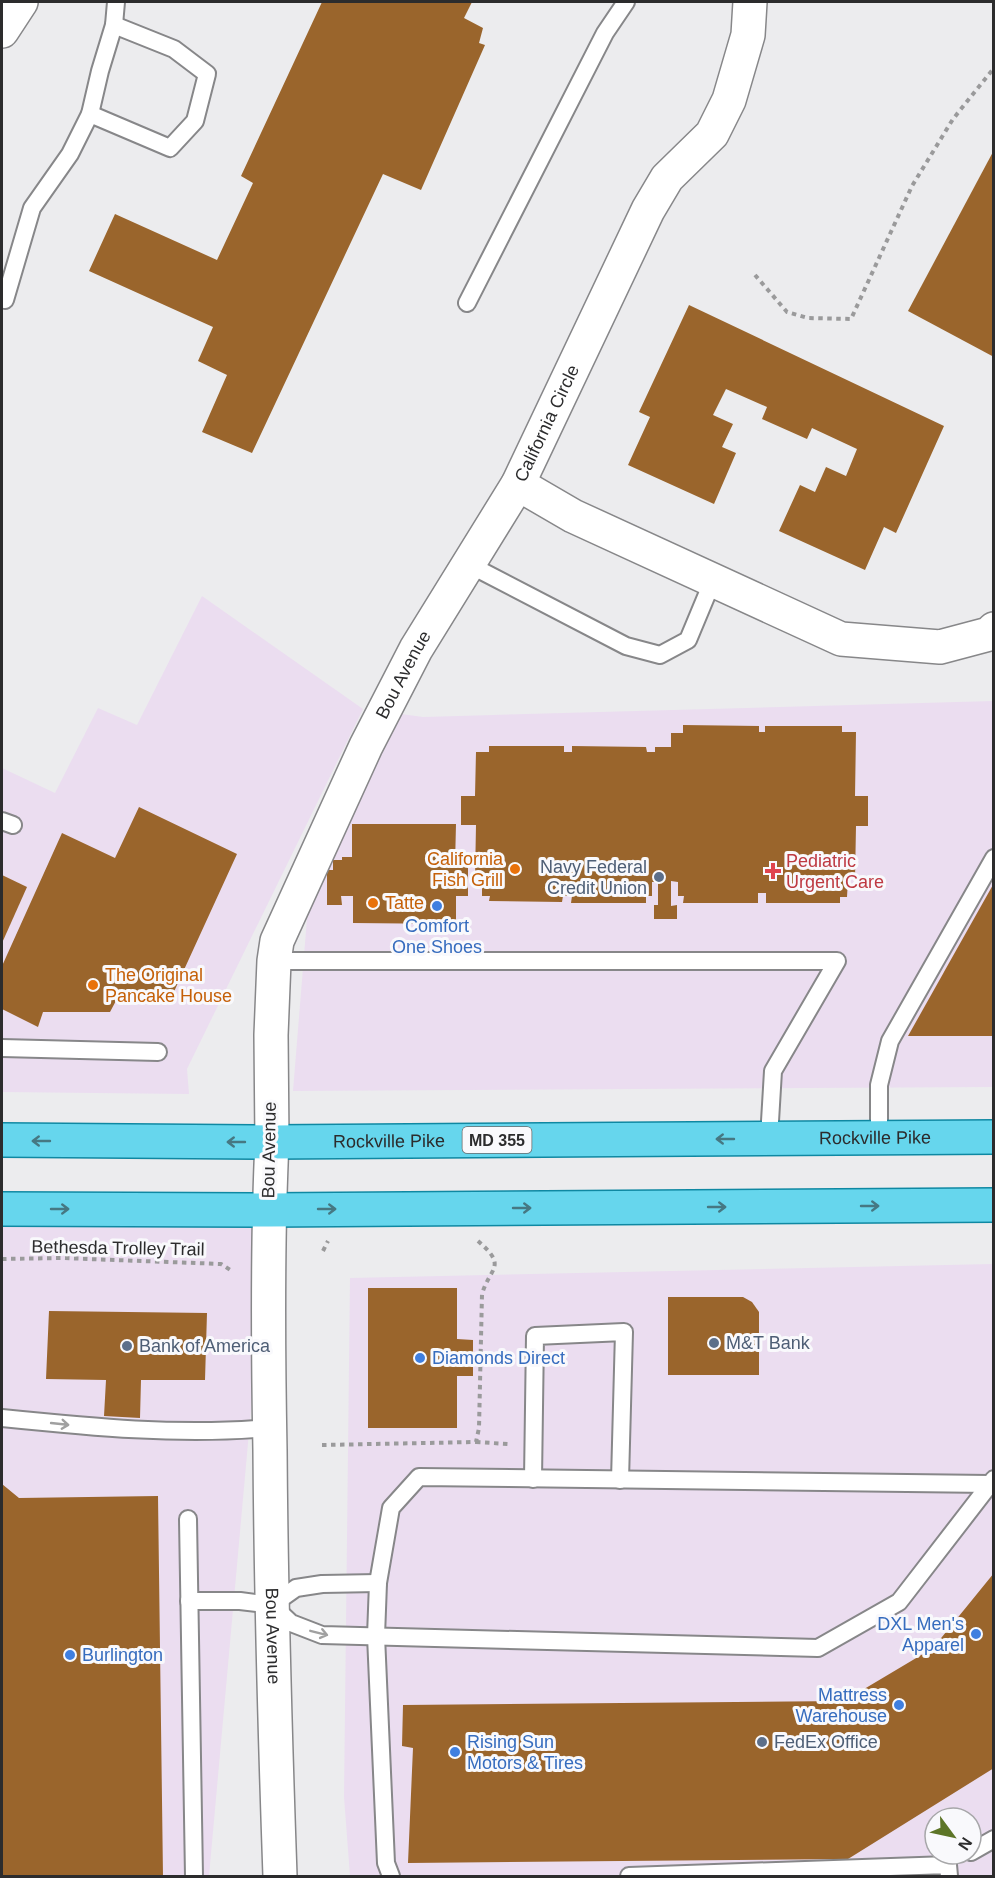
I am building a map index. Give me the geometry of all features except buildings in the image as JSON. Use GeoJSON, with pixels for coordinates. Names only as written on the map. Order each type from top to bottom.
{"type":"FeatureCollection","features":[{"type":"Feature","properties":{"kind":"main road","name":"Rockville Pike"},"geometry":{"type":"LineString","coordinates":[[2,1140],[272,1142],[993,1137]]}},
{"type":"Feature","properties":{"kind":"main road"},"geometry":{"type":"LineString","coordinates":[[2,1209],[269,1210],[993,1205]]}},
{"type":"Feature","properties":{"kind":"street"},"geometry":{"type":"LineString","coordinates":[[2,31],[21,2]]}},
{"type":"Feature","properties":{"kind":"street","name":"California Circle"},"geometry":{"type":"LineString","coordinates":[[750,2],[748,35],[729,100],[712,134],[667,178],[648,210],[518,484],[573,516],[842,639],[940,647],[989,634],[993,629]]}},
{"type":"Feature","properties":{"kind":"street","name":"Bou Avenue"},"geometry":{"type":"LineString","coordinates":[[279,1876],[269,1428],[269,1210],[272,1142],[270,1100],[274,961],[277,941],[366,746],[416,649],[518,484]]}},
{"type":"Feature","properties":{"kind":"lane"},"geometry":{"type":"LineString","coordinates":[[5,300],[32,208],[70,154],[90,114],[114,25],[116,2]]}},
{"type":"Feature","properties":{"kind":"lane"},"geometry":{"type":"LineString","coordinates":[[467,303],[605,33],[626,2]]}},
{"type":"Feature","properties":{"kind":"lane"},"geometry":{"type":"LineString","coordinates":[[90,114],[170,148],[195,121],[207,74],[174,49],[114,25]]}},
{"type":"Feature","properties":{"kind":"lane"},"geometry":{"type":"LineString","coordinates":[[468,564],[626,646],[660,655],[688,640],[713,580]]}},
{"type":"Feature","properties":{"kind":"lane"},"geometry":{"type":"LineString","coordinates":[[879,1138],[879,1085],[890,1041],[993,858]]}},
{"type":"Feature","properties":{"kind":"lane"},"geometry":{"type":"LineString","coordinates":[[274,961],[837,961],[773,1071],[769,1138]]}},
{"type":"Feature","properties":{"kind":"lane"},"geometry":{"type":"LineString","coordinates":[[2,1048],[158,1052]]}},
{"type":"Feature","properties":{"kind":"lane"},"geometry":{"type":"LineString","coordinates":[[533,1479],[535,1336],[624,1332],[620,1479]]}},
{"type":"Feature","properties":{"kind":"lane"},"geometry":{"type":"LineString","coordinates":[[2,1418],[109,1429],[238,1431],[269,1428]]}},
{"type":"Feature","properties":{"kind":"lane"},"geometry":{"type":"LineString","coordinates":[[391,1876],[386,1863],[376,1636],[378,1583],[391,1508],[419,1477],[992,1481]]}},
{"type":"Feature","properties":{"kind":"lane"},"geometry":{"type":"LineString","coordinates":[[189,1601],[240,1601],[272,1605],[291,1623],[322,1635],[818,1648],[899,1602],[992,1481]]}},
{"type":"Feature","properties":{"kind":"lane"},"geometry":{"type":"LineString","coordinates":[[188,1519],[194,1876]]}},
{"type":"Feature","properties":{"kind":"lane"},"geometry":{"type":"LineString","coordinates":[[272,1605],[296,1588],[322,1584],[378,1583]]}},
{"type":"Feature","properties":{"kind":"lane"},"geometry":{"type":"LineString","coordinates":[[629,1876],[949,1871]]}},
{"type":"Feature","properties":{"kind":"path"},"geometry":{"type":"LineString","coordinates":[[755,275],[787,312],[808,318],[851,319],[912,186],[953,119],[993,68]]}},
{"type":"Feature","properties":{"kind":"path"},"geometry":{"type":"LineString","coordinates":[[323,1251],[326,1242],[332,1238]]}},
{"type":"Feature","properties":{"kind":"path"},"geometry":{"type":"LineString","coordinates":[[322,1446],[476,1442],[479,1428],[482,1294],[494,1272],[495,1263],[491,1252],[478,1241],[468,1238]]}},
{"type":"Feature","properties":{"kind":"path","name":"Bethesda Trolley Trail"},"geometry":{"type":"LineString","coordinates":[[2,1259],[62,1258],[221,1264],[232,1271]]}},
{"type":"Feature","properties":{"kind":"shaded area"},"geometry":{"type":"Polygon","coordinates":[[[202,596],[363,709],[187,1069],[189,1094],[2,1092],[2,768],[55,793],[98,708],[137,725],[202,596]]]}},
{"type":"Feature","properties":{"kind":"shaded area"},"geometry":{"type":"Polygon","coordinates":[[[993,701],[993,1087],[293,1091],[309,894],[401,714],[423,717],[993,701]]]}},
{"type":"Feature","properties":{"kind":"shaded area"},"geometry":{"type":"Polygon","coordinates":[[[2,1209],[269,1210],[209,1876],[2,1876],[2,1209]]]}},
{"type":"Feature","properties":{"kind":"shaded area"},"geometry":{"type":"Polygon","coordinates":[[[993,1264],[993,1876],[350,1876],[344,1797],[350,1278],[993,1264]]]}},
{"type":"Feature","properties":{"kind":"place","name":"California Fish Grill"},"geometry":{"type":"Point","coordinates":[515,869]}},
{"type":"Feature","properties":{"kind":"place","name":"Pediatric Urgent Care"},"geometry":{"type":"Point","coordinates":[773,871]}},
{"type":"Feature","properties":{"kind":"place","name":"Navy Federal Credit Union"},"geometry":{"type":"Point","coordinates":[659,877]}},
{"type":"Feature","properties":{"kind":"place","name":"Tatte"},"geometry":{"type":"Point","coordinates":[373,903]}},
{"type":"Feature","properties":{"kind":"place","name":"Comfort One Shoes"},"geometry":{"type":"Point","coordinates":[437,906]}},
{"type":"Feature","properties":{"kind":"place","name":"The Original Pancake House"},"geometry":{"type":"Point","coordinates":[93,985]}},
{"type":"Feature","properties":{"kind":"place","name":"M&T Bank"},"geometry":{"type":"Point","coordinates":[714,1343]}},
{"type":"Feature","properties":{"kind":"place","name":"Bank of America"},"geometry":{"type":"Point","coordinates":[127,1346]}},
{"type":"Feature","properties":{"kind":"place","name":"Diamonds Direct"},"geometry":{"type":"Point","coordinates":[420,1358]}},
{"type":"Feature","properties":{"kind":"place","name":"DXL Men's Apparel"},"geometry":{"type":"Point","coordinates":[976,1634]}},
{"type":"Feature","properties":{"kind":"place","name":"Burlington"},"geometry":{"type":"Point","coordinates":[70,1655]}},
{"type":"Feature","properties":{"kind":"place","name":"Mattress Warehouse"},"geometry":{"type":"Point","coordinates":[899,1705]}},
{"type":"Feature","properties":{"kind":"place","name":"FedEx Office"},"geometry":{"type":"Point","coordinates":[762,1742]}},
{"type":"Feature","properties":{"kind":"place","name":"Rising Sun Motors & Tires"},"geometry":{"type":"Point","coordinates":[455,1752]}}]}
